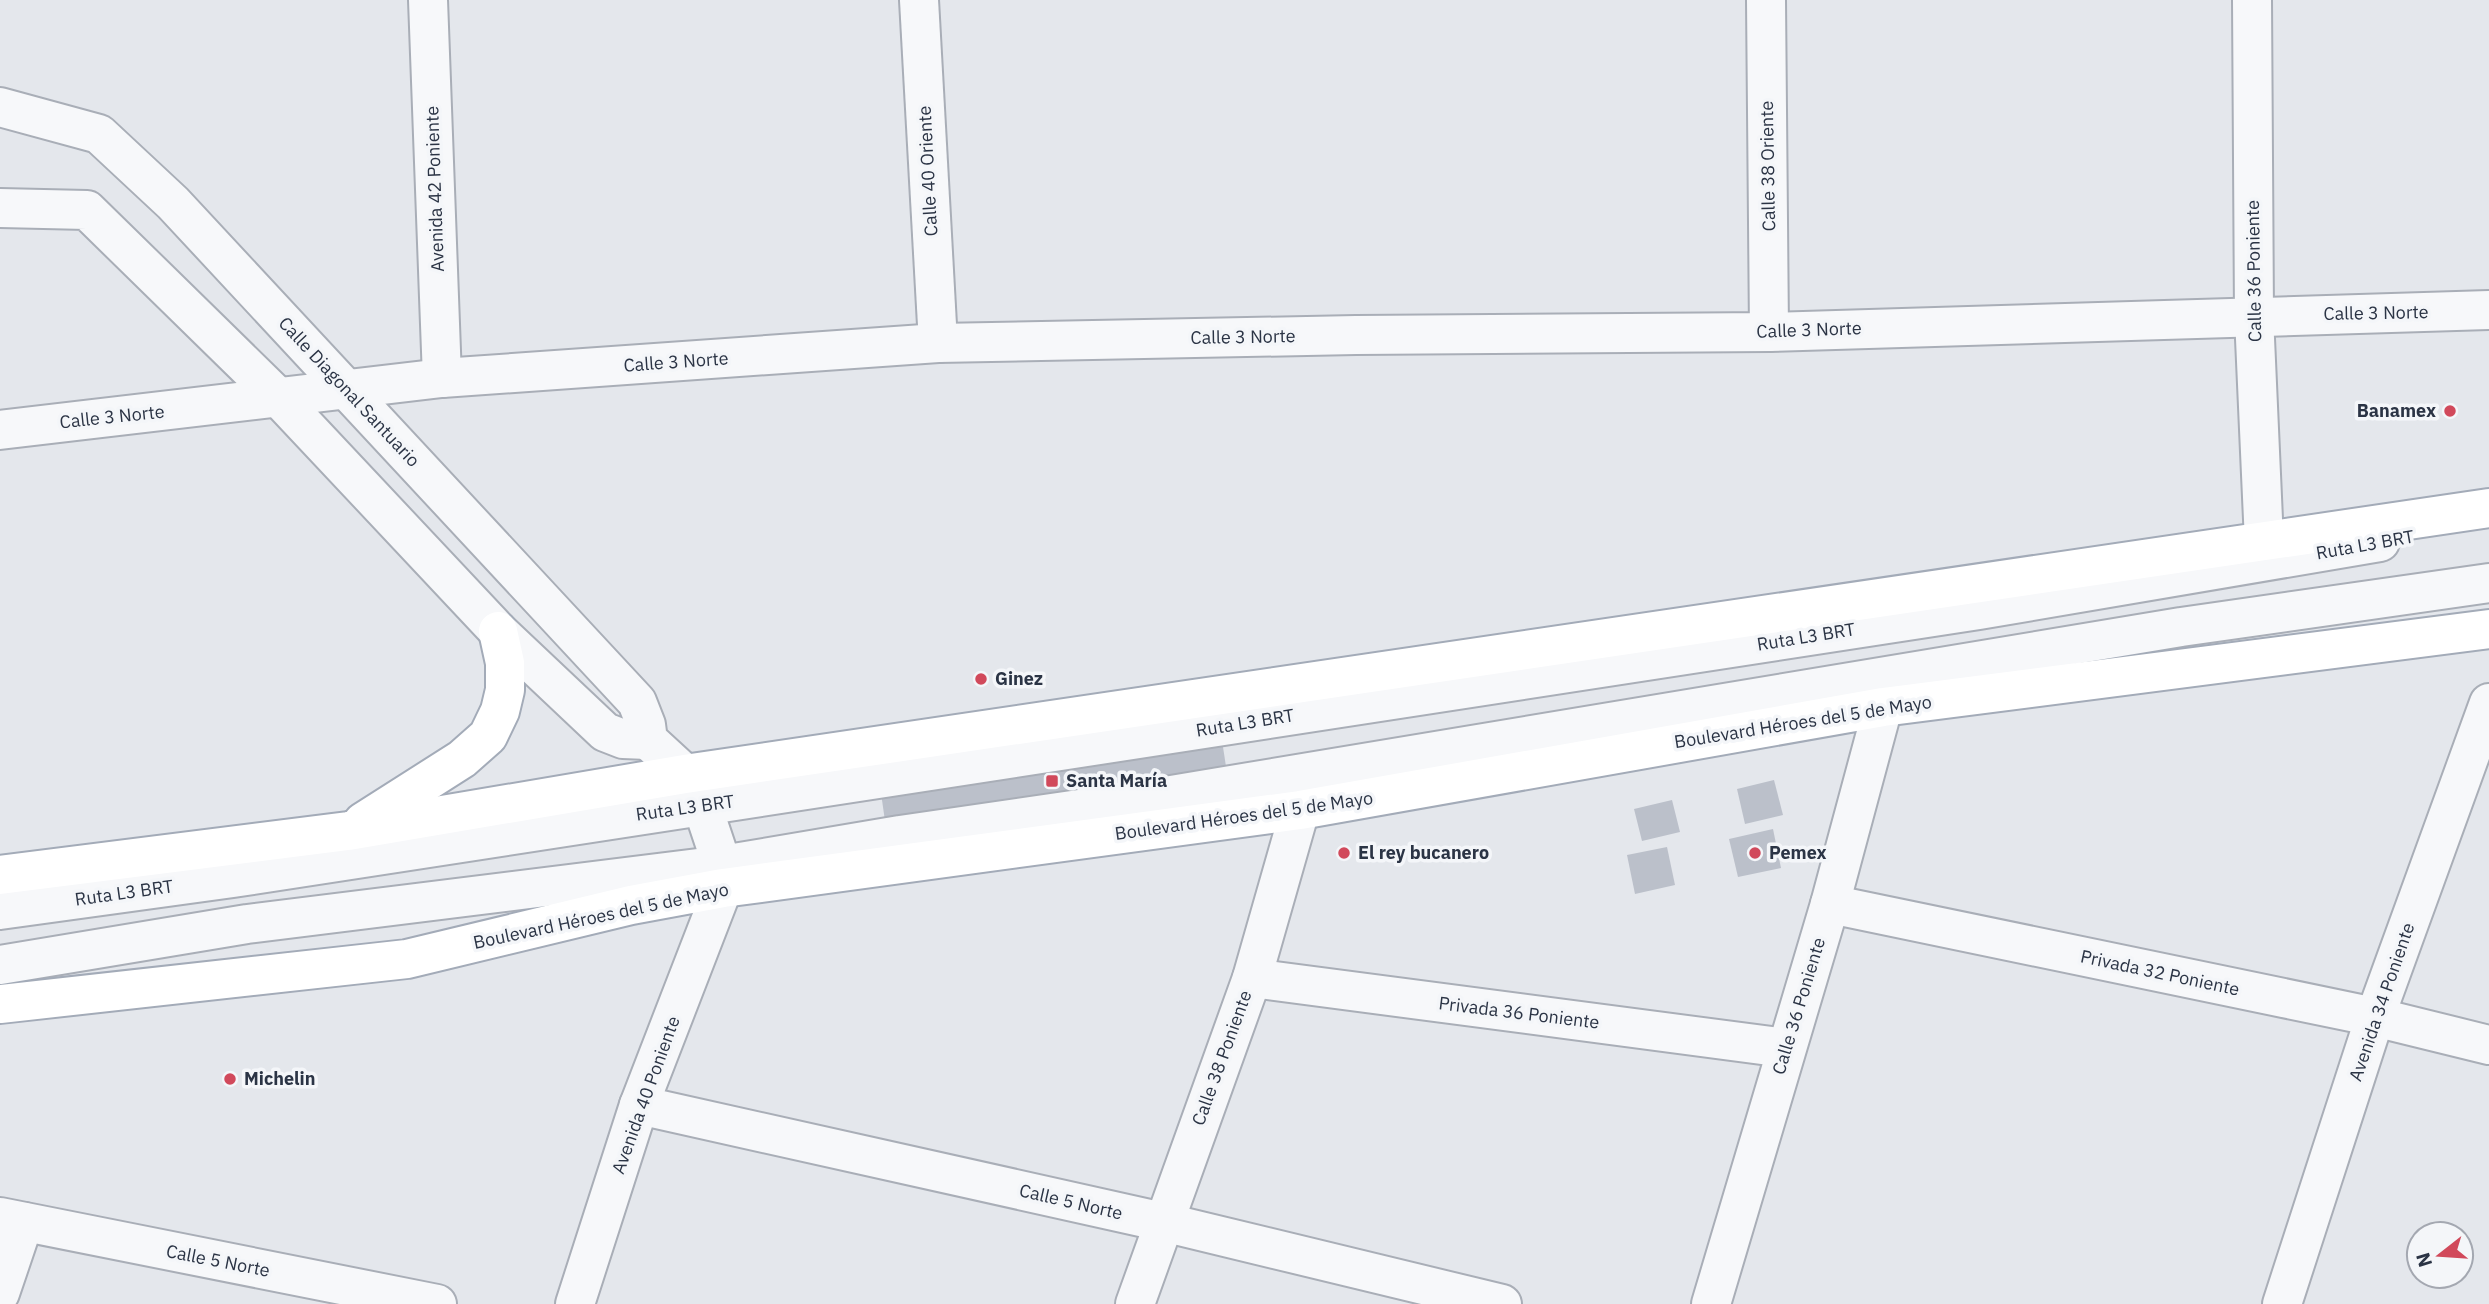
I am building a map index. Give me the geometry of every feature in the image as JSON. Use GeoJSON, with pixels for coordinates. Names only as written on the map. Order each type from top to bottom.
{"type":"FeatureCollection","features":[{"type":"Feature","properties":{"kind":"main road"},"geometry":{"type":"LineString","coordinates":[[0,875],[693,790],[2489,508]]}},
{"type":"Feature","properties":{"kind":"main road","name":"Boulevard Héroes del 5 de Mayo"},"geometry":{"type":"LineString","coordinates":[[0,1004],[407,959],[631,905],[723,876],[1300,810],[1883,706],[2489,629]]}},
{"type":"Feature","properties":{"kind":"main road"},"geometry":{"type":"LineString","coordinates":[[348,831],[461,759],[488,736],[500,711],[505,690],[505,663],[498,631]]}},
{"type":"Feature","properties":{"kind":"street","name":"Avenida 42 Poniente"},"geometry":{"type":"LineString","coordinates":[[428,0],[442,378]]}},
{"type":"Feature","properties":{"kind":"street","name":"Calle 40 Oriente"},"geometry":{"type":"LineString","coordinates":[[919,0],[938,343]]}},
{"type":"Feature","properties":{"kind":"street","name":"Calle 38 Oriente"},"geometry":{"type":"LineString","coordinates":[[1766,0],[1769,332]]}},
{"type":"Feature","properties":{"kind":"street","name":"Calle 36 Poniente"},"geometry":{"type":"LineString","coordinates":[[2252,0],[2254,316],[2264,542]]}},
{"type":"Feature","properties":{"kind":"street","name":"Calle Diagonal Santuario"},"geometry":{"type":"LineString","coordinates":[[0,107],[99,134],[173,203],[638,702],[648,740]]}},
{"type":"Feature","properties":{"kind":"street"},"geometry":{"type":"LineString","coordinates":[[0,208],[88,210],[281,399],[498,631],[605,732],[623,739],[648,740],[693,790],[723,876]]}},
{"type":"Feature","properties":{"kind":"street","name":"Calle 3 Norte"},"geometry":{"type":"LineString","coordinates":[[0,430],[442,378],[938,343],[1356,335],[1769,332],[2489,310]]}},
{"type":"Feature","properties":{"kind":"street","name":"Ruta L3 BRT"},"geometry":{"type":"LineString","coordinates":[[0,910],[233,878],[693,790],[1979,610],[2489,524]]}},
{"type":"Feature","properties":{"kind":"street"},"geometry":{"type":"LineString","coordinates":[[0,965],[247,924],[723,876],[901,835],[1141,800],[2181,627],[2489,583]]}},
{"type":"Feature","properties":{"kind":"street","name":"Avenida 34 Poniente"},"geometry":{"type":"LineString","coordinates":[[2282,1304],[2375,1017],[2489,703]]}},
{"type":"Feature","properties":{"kind":"street","name":"Calle 36 Poniente"},"geometry":{"type":"LineString","coordinates":[[1711,1304],[1830,904],[1883,706]]}},
{"type":"Feature","properties":{"kind":"street","name":"Calle 38 Poniente"},"geometry":{"type":"LineString","coordinates":[[1135,1304],[1252,978],[1300,810]]}},
{"type":"Feature","properties":{"kind":"street","name":"Avenida 40 Poniente"},"geometry":{"type":"LineString","coordinates":[[575,1304],[639,1105],[723,876]]}},
{"type":"Feature","properties":{"kind":"street","name":"Privada 32 Poniente"},"geometry":{"type":"LineString","coordinates":[[1830,904],[2375,1017],[2489,1045]]}},
{"type":"Feature","properties":{"kind":"street","name":"Privada 36 Poniente"},"geometry":{"type":"LineString","coordinates":[[1252,978],[1786,1048]]}},
{"type":"Feature","properties":{"kind":"street","name":"Calle 5 Norte"},"geometry":{"type":"LineString","coordinates":[[639,1105],[1163,1222],[1502,1304]]}},
{"type":"Feature","properties":{"kind":"street"},"geometry":{"type":"LineString","coordinates":[[0,1293],[12,1219]]}},
{"type":"Feature","properties":{"kind":"street","name":"Calle 5 Norte"},"geometry":{"type":"LineString","coordinates":[[12,1219],[437,1304]]}},
{"type":"Feature","properties":{"kind":"building"},"geometry":{"type":"Polygon","coordinates":[[[1221,734],[1227,773],[886,828],[880,786],[1221,734]]]}},
{"type":"Feature","properties":{"kind":"building","name":"Pemex"},"geometry":{"type":"Polygon","coordinates":[[[1774,780],[1783,815],[1745,824],[1737,789],[1774,780]]]}},
{"type":"Feature","properties":{"kind":"building"},"geometry":{"type":"Polygon","coordinates":[[[1672,800],[1680,832],[1642,841],[1634,809],[1672,800]]]}},
{"type":"Feature","properties":{"kind":"building","name":"Pemex"},"geometry":{"type":"Polygon","coordinates":[[[1773,829],[1781,868],[1738,877],[1729,839],[1773,829]]]}},
{"type":"Feature","properties":{"kind":"building"},"geometry":{"type":"Polygon","coordinates":[[[1667,847],[1675,885],[1635,894],[1627,855],[1667,847]]]}},
{"type":"Feature","properties":{"kind":"place","name":"Banamex"},"geometry":{"type":"Point","coordinates":[2450,411]}},
{"type":"Feature","properties":{"kind":"place","name":"Ginez"},"geometry":{"type":"Point","coordinates":[981,679]}},
{"type":"Feature","properties":{"kind":"place","name":"Santa María"},"geometry":{"type":"Point","coordinates":[1052,781]}},
{"type":"Feature","properties":{"kind":"place","name":"El rey bucanero"},"geometry":{"type":"Point","coordinates":[1344,853]}},
{"type":"Feature","properties":{"kind":"place","name":"Pemex"},"geometry":{"type":"Point","coordinates":[1755,853]}},
{"type":"Feature","properties":{"kind":"place","name":"Michelin"},"geometry":{"type":"Point","coordinates":[230,1079]}}]}
